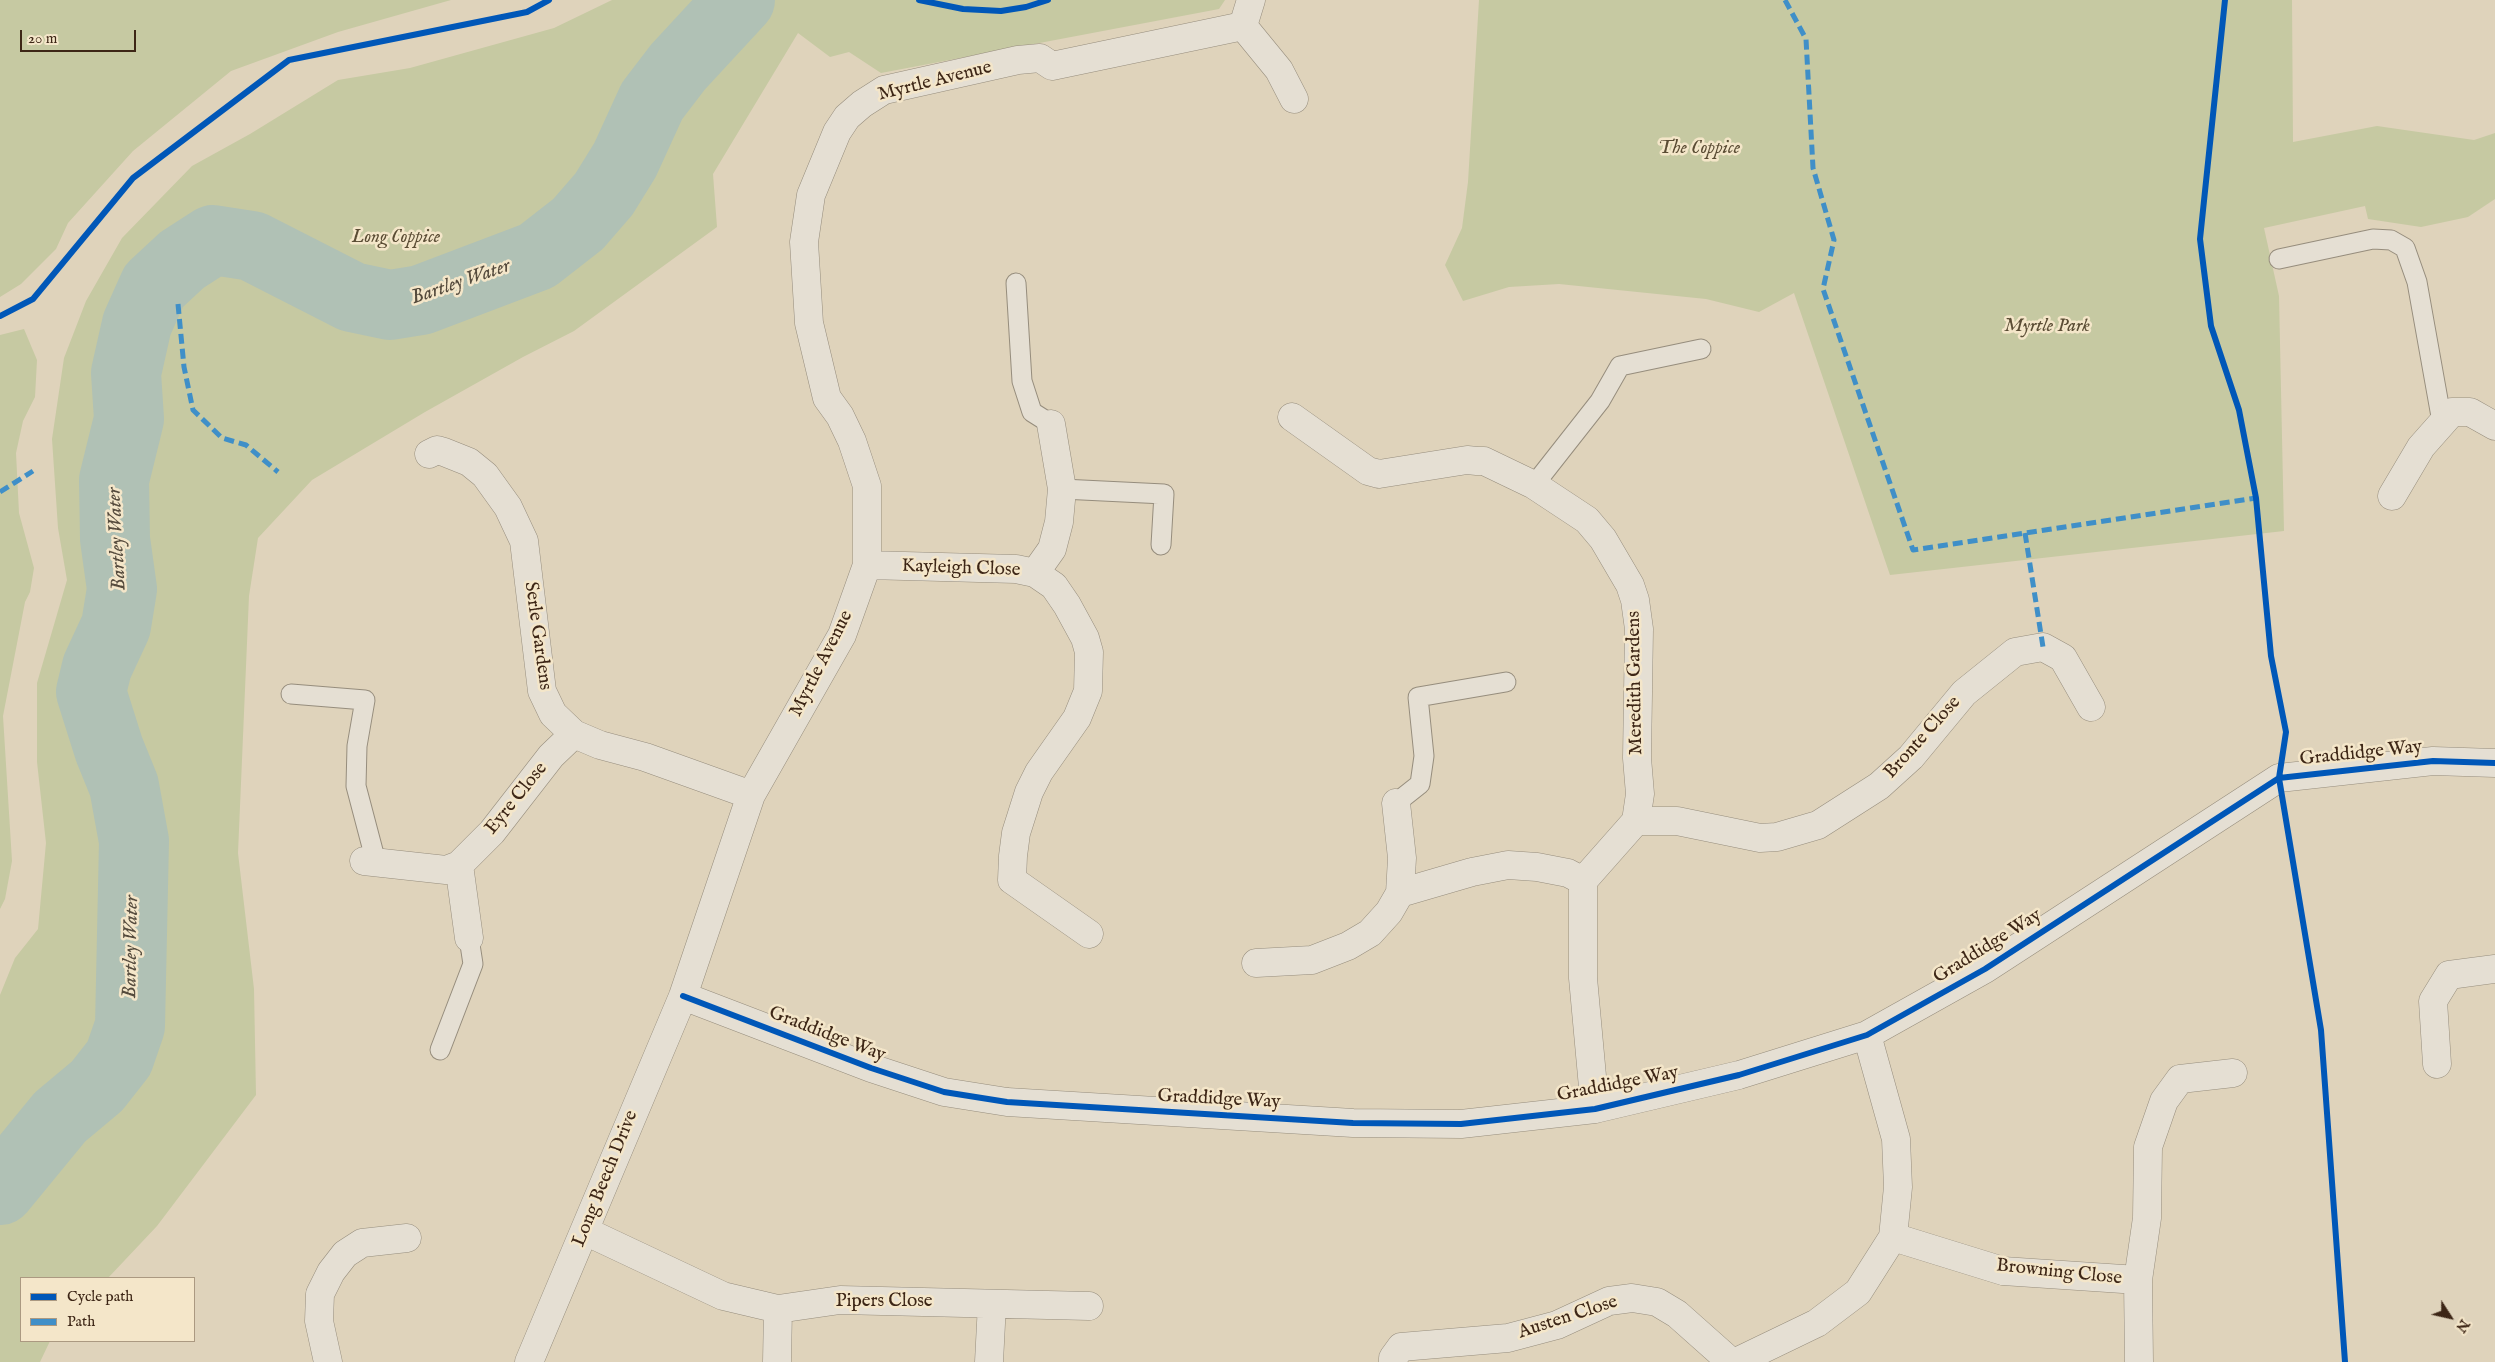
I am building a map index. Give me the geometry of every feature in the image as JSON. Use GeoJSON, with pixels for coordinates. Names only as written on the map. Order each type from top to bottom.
{"type":"FeatureCollection","features":[{"type":"Feature","properties":{"kind":"street"},"geometry":{"type":"LineString","coordinates":[[1251,0],[1243,26],[1279,70],[1294,99]]}},
{"type":"Feature","properties":{"kind":"street","name":"Myrtle Avenue"},"geometry":{"type":"LineString","coordinates":[[683,996],[752,795],[842,635],[868,565],[867,486],[852,441],[840,416],[826,398],[809,323],[804,242],[811,195],[837,132],[847,117],[862,104],[884,90],[1018,60],[1040,58],[1052,66],[1243,26]]}},
{"type":"Feature","properties":{"kind":"street"},"geometry":{"type":"LineString","coordinates":[[2392,496],[2421,447],[2452,412],[2470,412],[2495,426]]}},
{"type":"Feature","properties":{"kind":"street","name":"Meredith Gardens"},"geometry":{"type":"LineString","coordinates":[[1292,417],[1368,471],[1379,474],[1467,460],[1484,461],[1534,485],[1587,520],[1614,556],[1636,600],[1639,629],[1637,758],[1640,794],[1636,821]]}},
{"type":"Feature","properties":{"kind":"street"},"geometry":{"type":"LineString","coordinates":[[1035,574],[1052,549],[1059,522],[1062,489],[1051,424]]}},
{"type":"Feature","properties":{"kind":"street","name":"Serle Gardens"},"geometry":{"type":"LineString","coordinates":[[429,454],[437,450],[469,462],[485,475],[508,507],[524,541],[542,691],[553,714],[574,734],[600,745],[645,757],[752,795]]}},
{"type":"Feature","properties":{"kind":"street","name":"Kayleigh Close"},"geometry":{"type":"LineString","coordinates":[[868,565],[1016,569],[1035,574],[1054,586],[1068,605],[1085,638],[1090,661],[1088,691],[1077,718],[1039,772],[1030,792],[1016,834],[1012,880],[1090,934]]}},
{"type":"Feature","properties":{"kind":"street","name":"Bronte Close"},"geometry":{"type":"LineString","coordinates":[[1636,821],[1677,821],[1760,838],[1777,837],[1818,825],[1879,786],[1911,757],[1964,693],[2015,652],[2043,646],[2063,658],[2091,706]]}},
{"type":"Feature","properties":{"kind":"street","name":"Eyre Close"},"geometry":{"type":"LineString","coordinates":[[459,864],[492,832],[551,756],[574,734]]}},
{"type":"Feature","properties":{"kind":"street","name":"Graddidge Way"},"geometry":{"type":"LineString","coordinates":[[683,996],[871,1068],[944,1092],[1007,1102],[1382,1123],[1462,1124],[1595,1109],[1739,1075],[1867,1035],[1985,969],[2279,778],[2433,761],[2495,764]]}},
{"type":"Feature","properties":{"kind":"street"},"geometry":{"type":"LineString","coordinates":[[1256,963],[1312,960],[1348,946],[1370,933],[1389,912],[1400,893],[1402,858],[1396,803]]}},
{"type":"Feature","properties":{"kind":"street"},"geometry":{"type":"LineString","coordinates":[[1595,1109],[1583,978],[1582,881],[1636,821]]}},
{"type":"Feature","properties":{"kind":"street"},"geometry":{"type":"LineString","coordinates":[[370,862],[446,870],[459,864],[469,938]]}},
{"type":"Feature","properties":{"kind":"street"},"geometry":{"type":"LineString","coordinates":[[1400,893],[1472,872],[1508,865],[1536,867],[1568,873],[1582,881]]}},
{"type":"Feature","properties":{"kind":"street"},"geometry":{"type":"LineString","coordinates":[[2437,1064],[2433,1001],[2437,994],[2449,975],[2495,969]]}},
{"type":"Feature","properties":{"kind":"street","name":"Long Beech Drive"},"geometry":{"type":"LineString","coordinates":[[529,1362],[683,996]]}},
{"type":"Feature","properties":{"kind":"street"},"geometry":{"type":"LineString","coordinates":[[1736,1362],[1817,1323],[1858,1292],[1893,1237],[1898,1187],[1896,1139],[1867,1035]]}},
{"type":"Feature","properties":{"kind":"street","name":"Browning Close"},"geometry":{"type":"LineString","coordinates":[[2139,1362],[2138,1280],[2147,1218],[2148,1147],[2164,1101],[2180,1080],[2233,1073]]}},
{"type":"Feature","properties":{"kind":"street","name":"Pipers Close"},"geometry":{"type":"LineString","coordinates":[[585,1231],[723,1296],[778,1310],[840,1300],[1089,1306]]}},
{"type":"Feature","properties":{"kind":"street","name":"Browning Close"},"geometry":{"type":"LineString","coordinates":[[1893,1237],[2004,1271],[2138,1280]]}},
{"type":"Feature","properties":{"kind":"street"},"geometry":{"type":"LineString","coordinates":[[328,1362],[319,1321],[320,1294],[331,1272],[345,1254],[362,1243],[406,1238]]}},
{"type":"Feature","properties":{"kind":"street","name":"Austen Close"},"geometry":{"type":"LineString","coordinates":[[1393,1362],[1393,1358],[1401,1347],[1508,1338],[1557,1325],[1609,1301],[1632,1298],[1657,1302],[1677,1314],[1731,1362]]}},
{"type":"Feature","properties":{"kind":"street"},"geometry":{"type":"LineString","coordinates":[[989,1362],[992,1304]]}},
{"type":"Feature","properties":{"kind":"street"},"geometry":{"type":"LineString","coordinates":[[777,1362],[778,1310]]}},
{"type":"Feature","properties":{"kind":"lane"},"geometry":{"type":"LineString","coordinates":[[2279,259],[2373,239],[2391,240],[2405,248],[2417,282],[2442,422]]}},
{"type":"Feature","properties":{"kind":"lane"},"geometry":{"type":"LineString","coordinates":[[1016,283],[1022,381],[1032,412],[1051,424]]}},
{"type":"Feature","properties":{"kind":"lane"},"geometry":{"type":"LineString","coordinates":[[1534,485],[1600,401],[1620,366],[1702,350]]}},
{"type":"Feature","properties":{"kind":"lane"},"geometry":{"type":"LineString","coordinates":[[1062,489],[1164,494],[1162,545]]}},
{"type":"Feature","properties":{"kind":"lane"},"geometry":{"type":"LineString","coordinates":[[1396,803],[1420,784],[1424,756],[1418,697],[1506,682]]}},
{"type":"Feature","properties":{"kind":"lane"},"geometry":{"type":"LineString","coordinates":[[291,694],[365,700],[357,746],[356,786],[370,862]]}},
{"type":"Feature","properties":{"kind":"lane"},"geometry":{"type":"LineString","coordinates":[[440,1050],[473,964],[469,938]]}},
{"type":"Feature","properties":{"kind":"green space"},"geometry":{"type":"Polygon","coordinates":[[[0,0],[451,0],[338,32],[231,71],[133,151],[68,223],[56,249],[21,284],[0,297],[0,0]]]}},
{"type":"Feature","properties":{"kind":"green space","name":"Long Coppice"},"geometry":{"type":"Polygon","coordinates":[[[612,0],[1225,0],[1219,9],[881,73],[849,52],[830,57],[798,33],[713,174],[717,227],[574,331],[523,357],[425,412],[312,480],[258,538],[249,596],[238,853],[254,989],[256,1095],[157,1226],[109,1277],[20,1277],[20,1342],[50,1342],[40,1362],[0,1362],[0,995],[15,958],[38,929],[46,843],[37,762],[37,683],[67,580],[58,528],[52,439],[64,358],[86,301],[122,238],[192,166],[250,134],[338,80],[410,68],[554,28],[612,0]]]}},
{"type":"Feature","properties":{"kind":"green space","name":"Myrtle Park"},"geometry":{"type":"Polygon","coordinates":[[[1479,0],[2292,0],[2293,142],[2377,126],[2474,140],[2495,133],[2495,199],[2468,217],[2421,227],[2368,219],[2365,206],[2264,228],[2279,296],[2284,531],[1890,575],[1794,293],[1759,312],[1706,299],[1559,284],[1509,287],[1463,301],[1445,265],[1462,228],[1468,182],[1479,0]]]}},
{"type":"Feature","properties":{"kind":"green space"},"geometry":{"type":"Polygon","coordinates":[[[24,329],[37,360],[35,397],[23,421],[16,453],[19,513],[34,568],[30,592],[25,602],[3,716],[12,861],[5,899],[0,909],[0,335],[24,329]]]}},
{"type":"Feature","properties":{"kind":"waterway","name":"Bartley Water"},"geometry":{"type":"LineString","coordinates":[[0,1190],[60,1117],[97,1086],[119,1058],[130,1026],[134,841],[124,786],[109,749],[91,692],[97,667],[116,626],[122,589],[115,539],[114,480],[129,419],[126,373],[137,324],[154,286],[182,260],[213,240],[252,246],[352,297],[390,305],[421,300],[537,256],[578,224],[604,194],[625,160],[652,101],[678,67],[740,0]]}},
{"type":"Feature","properties":{"kind":"marked path"},"geometry":{"type":"LineString","coordinates":[[1785,0],[1806,39],[1813,168],[1834,240],[1823,289],[1913,550],[2256,498]]}},
{"type":"Feature","properties":{"kind":"marked path"},"geometry":{"type":"LineString","coordinates":[[178,304],[184,367],[193,410],[222,438],[246,445],[278,472]]}},
{"type":"Feature","properties":{"kind":"marked path"},"geometry":{"type":"LineString","coordinates":[[0,492],[33,471]]}},
{"type":"Feature","properties":{"kind":"marked path"},"geometry":{"type":"LineString","coordinates":[[2025,533],[2043,647]]}},
{"type":"Feature","properties":{"kind":"cycle path"},"geometry":{"type":"LineString","coordinates":[[0,316],[33,299],[133,178],[289,60],[527,12],[549,0]]}},
{"type":"Feature","properties":{"kind":"cycle path"},"geometry":{"type":"LineString","coordinates":[[919,0],[963,9],[1001,11],[1026,7],[1048,0]]}},
{"type":"Feature","properties":{"kind":"cycle path"},"geometry":{"type":"LineString","coordinates":[[2225,0],[2200,239],[2211,326],[2239,410],[2256,498],[2271,656],[2286,732],[2279,778],[2321,1030],[2345,1362]]}},
{"type":"Feature","properties":{"kind":"cycle path"},"geometry":{"type":"LineString","coordinates":[[683,996],[871,1068],[944,1092],[1007,1102],[1353,1123],[1461,1124],[1595,1109],[1739,1075],[1867,1035],[1985,969],[2279,778],[2433,761],[2495,763]]}},
{"type":"Feature","properties":{"kind":"park label","name":"The Coppice"},"geometry":{"type":"Point","coordinates":[1699,149]}}]}
